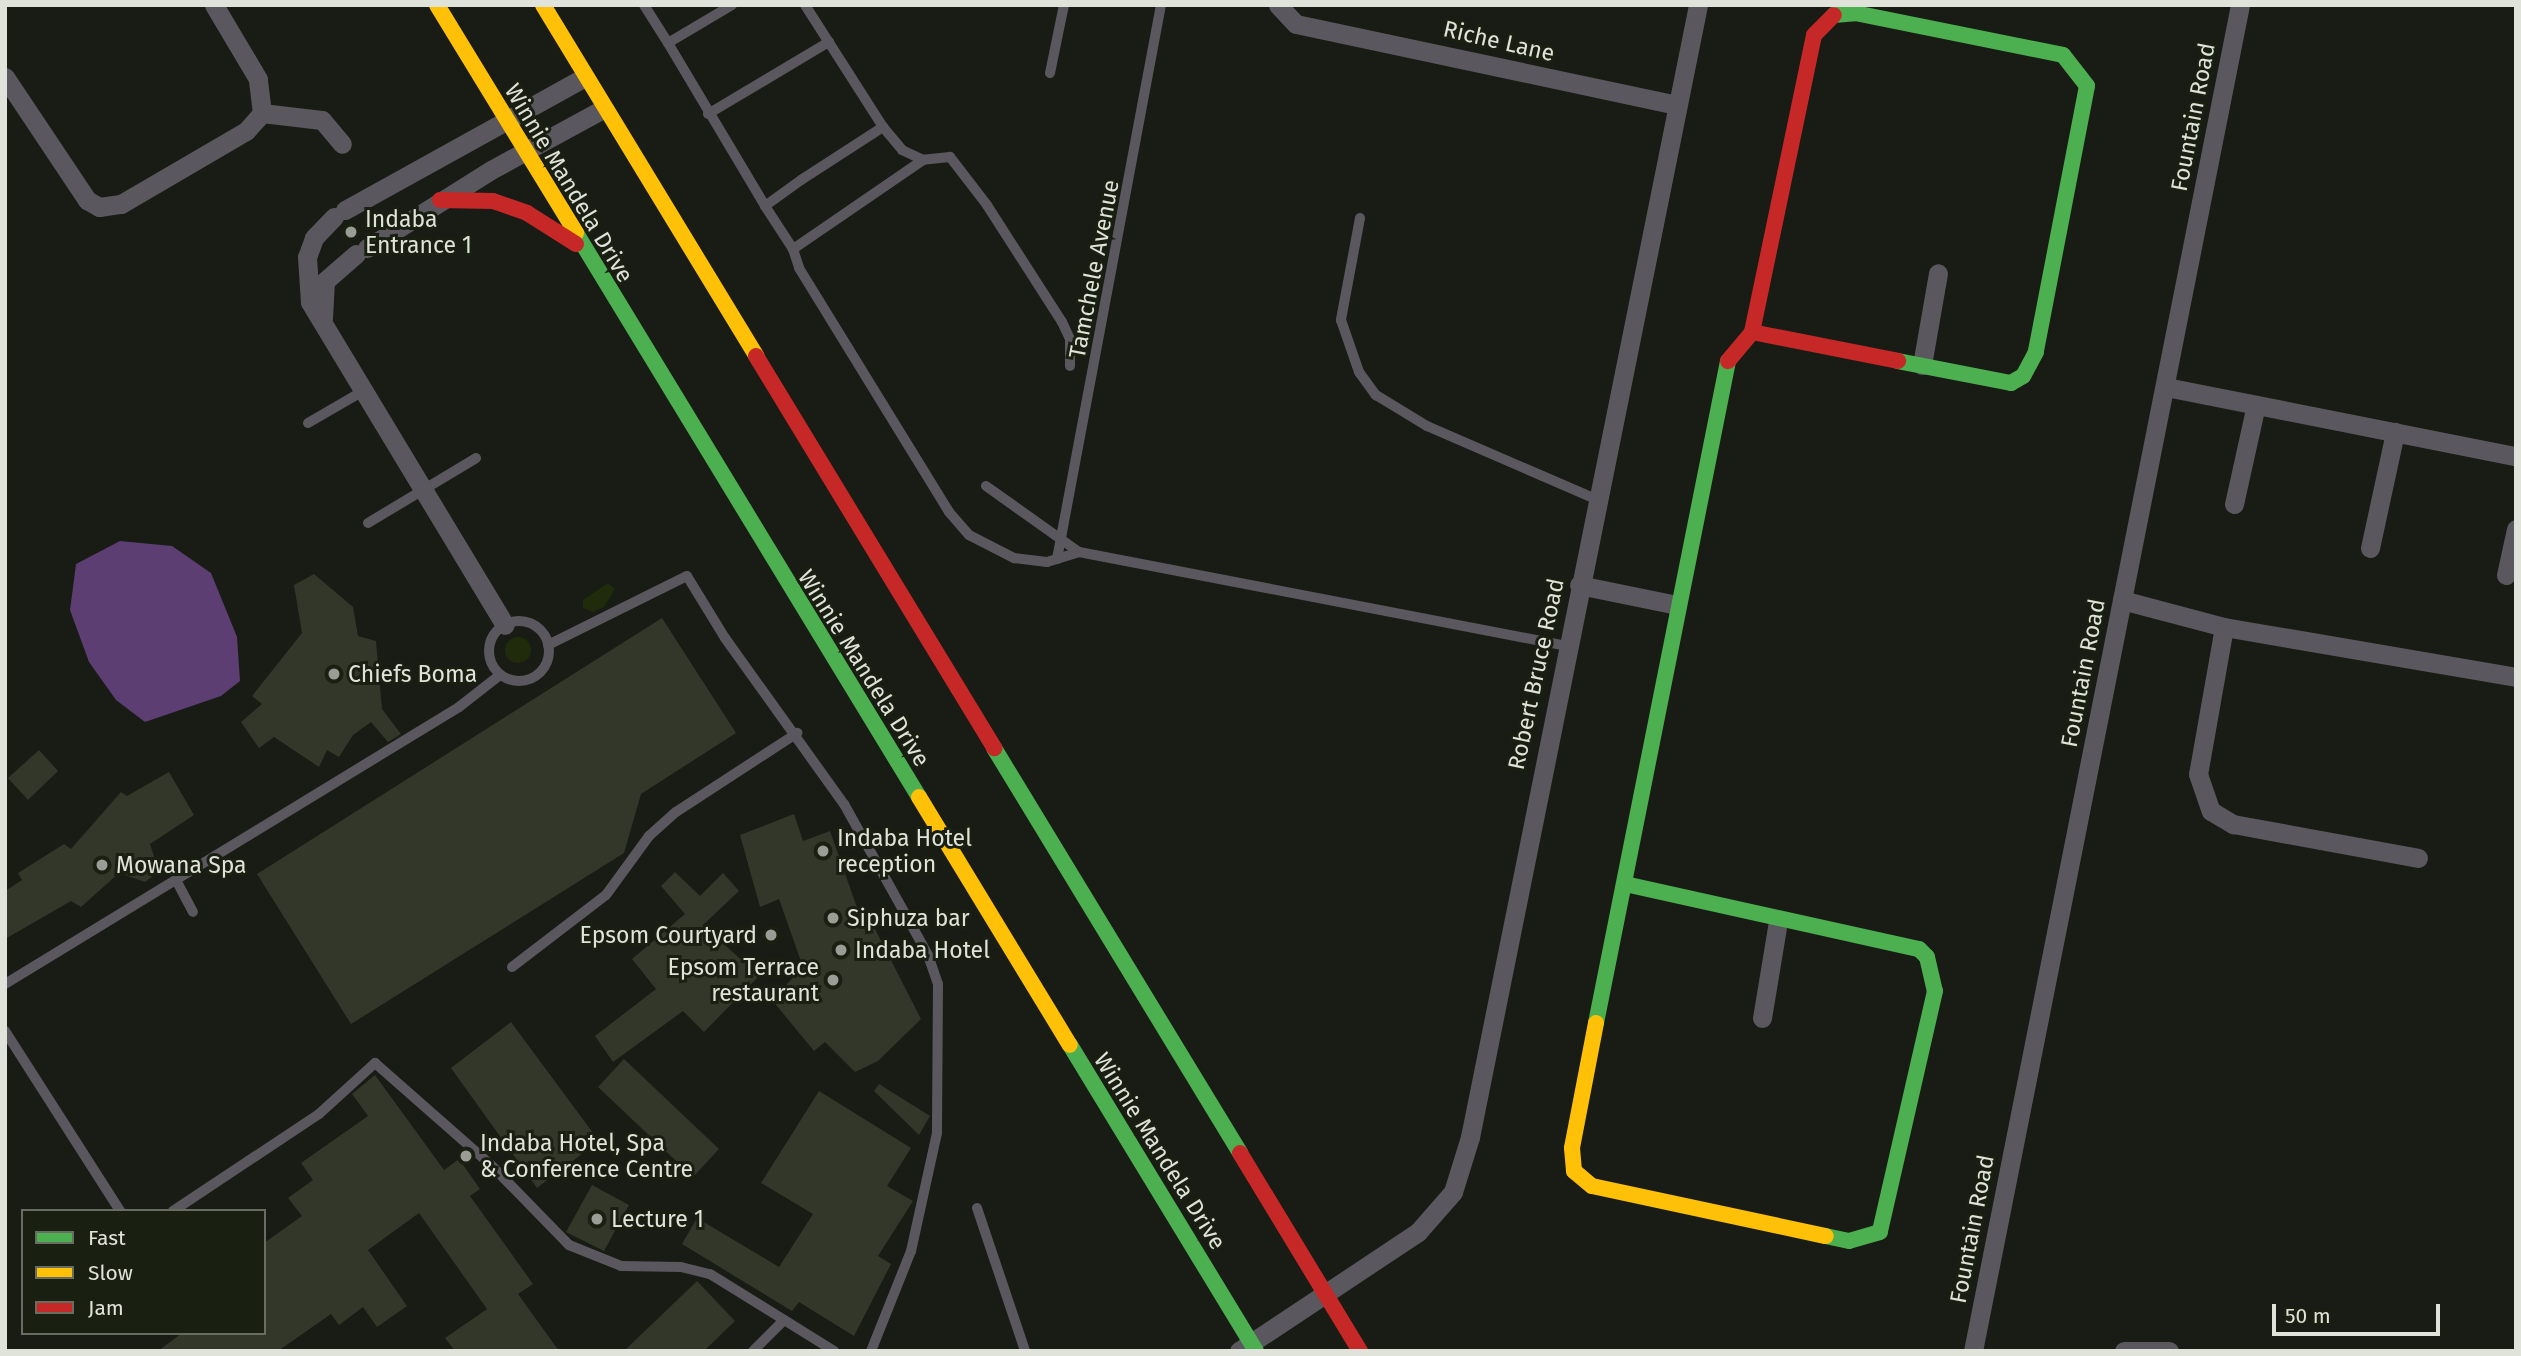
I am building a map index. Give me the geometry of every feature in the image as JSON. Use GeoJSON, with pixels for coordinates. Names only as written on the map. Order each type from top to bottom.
{"type":"FeatureCollection","features":[{"type":"Feature","properties":{"kind":"main road","name":"Winnie Mandela Drive"},"geometry":{"type":"LineString","coordinates":[[437,5],[581,248],[1249,1348]]}},
{"type":"Feature","properties":{"kind":"main road"},"geometry":{"type":"LineString","coordinates":[[543,5],[603,109],[1360,1351]]}},
{"type":"Feature","properties":{"kind":"main road"},"geometry":{"type":"LineString","coordinates":[[1625,884],[1778,921],[1919,949],[1935,978],[1886,1222],[1870,1238],[1849,1241],[1591,1186],[1574,1171],[1572,1148],[1677,605],[1729,357],[1752,332],[1811,49],[1828,16],[1856,13],[2063,55],[2081,72],[2087,86],[2073,179],[2032,365],[2011,383],[1752,332]]}},
{"type":"Feature","properties":{"kind":"main road"},"geometry":{"type":"LineString","coordinates":[[440,200],[497,203],[527,214],[581,248]]}},
{"type":"Feature","properties":{"kind":"street"},"geometry":{"type":"LineString","coordinates":[[5,77],[79,191],[99,206],[121,204],[246,131],[262,113],[258,79],[214,5]]}},
{"type":"Feature","properties":{"kind":"street","name":"Riche Lane"},"geometry":{"type":"LineString","coordinates":[[1278,5],[1296,24],[1676,104]]}},
{"type":"Feature","properties":{"kind":"street","name":"Robert Bruce Road"},"geometry":{"type":"LineString","coordinates":[[1249,1348],[1418,1232],[1453,1192],[1470,1137],[1566,646],[1698,5]]}},
{"type":"Feature","properties":{"kind":"street","name":"Fountain Road"},"geometry":{"type":"LineString","coordinates":[[1973,1351],[2240,5]]}},
{"type":"Feature","properties":{"kind":"street"},"geometry":{"type":"LineString","coordinates":[[505,625],[323,318],[310,302],[307,257],[339,213],[585,77]]}},
{"type":"Feature","properties":{"kind":"street"},"geometry":{"type":"LineString","coordinates":[[323,318],[325,281],[362,251],[440,200],[523,151],[603,109]]}},
{"type":"Feature","properties":{"kind":"street"},"geometry":{"type":"LineString","coordinates":[[262,113],[322,120],[342,144]]}},
{"type":"Feature","properties":{"kind":"street"},"geometry":{"type":"LineString","coordinates":[[1922,365],[1938,273]]}},
{"type":"Feature","properties":{"kind":"street"},"geometry":{"type":"LineString","coordinates":[[2166,387],[2516,456]]}},
{"type":"Feature","properties":{"kind":"street"},"geometry":{"type":"LineString","coordinates":[[2234,504],[2256,405]]}},
{"type":"Feature","properties":{"kind":"street"},"geometry":{"type":"LineString","coordinates":[[2370,548],[2395,432]]}},
{"type":"Feature","properties":{"kind":"street"},"geometry":{"type":"LineString","coordinates":[[2507,575],[2516,529]]}},
{"type":"Feature","properties":{"kind":"street"},"geometry":{"type":"LineString","coordinates":[[1579,585],[1677,605]]}},
{"type":"Feature","properties":{"kind":"street"},"geometry":{"type":"LineString","coordinates":[[2122,600],[2224,627],[2516,677]]}},
{"type":"Feature","properties":{"kind":"street"},"geometry":{"type":"LineString","coordinates":[[2224,627],[2198,774],[2211,811],[2233,824],[2418,858]]}},
{"type":"Feature","properties":{"kind":"street"},"geometry":{"type":"LineString","coordinates":[[1762,1018],[1778,921]]}},
{"type":"Feature","properties":{"kind":"street"},"geometry":{"type":"LineString","coordinates":[[2124,1351],[2169,1351]]}},
{"type":"Feature","properties":{"kind":"lane"},"geometry":{"type":"LineString","coordinates":[[644,5],[708,114],[793,249],[799,268],[949,512],[969,535],[999,552],[1047,562],[1079,552]]}},
{"type":"Feature","properties":{"kind":"lane"},"geometry":{"type":"LineString","coordinates":[[667,43],[732,5]]}},
{"type":"Feature","properties":{"kind":"lane"},"geometry":{"type":"LineString","coordinates":[[805,5],[883,127],[902,150],[923,160]]}},
{"type":"Feature","properties":{"kind":"lane"},"geometry":{"type":"LineString","coordinates":[[1051,73],[1064,5]]}},
{"type":"Feature","properties":{"kind":"lane","name":"Tamchele Avenue"},"geometry":{"type":"LineString","coordinates":[[1057,559],[1161,5]]}},
{"type":"Feature","properties":{"kind":"lane"},"geometry":{"type":"LineString","coordinates":[[708,114],[829,42]]}},
{"type":"Feature","properties":{"kind":"lane"},"geometry":{"type":"LineString","coordinates":[[765,206],[883,127]]}},
{"type":"Feature","properties":{"kind":"lane"},"geometry":{"type":"LineString","coordinates":[[793,249],[923,160],[950,157],[987,205],[1062,322],[1070,340],[1070,366]]}},
{"type":"Feature","properties":{"kind":"lane"},"geometry":{"type":"LineString","coordinates":[[1360,218],[1341,320],[1359,372],[1376,395],[1427,426],[1598,500]]}},
{"type":"Feature","properties":{"kind":"lane"},"geometry":{"type":"LineString","coordinates":[[308,423],[365,390]]}},
{"type":"Feature","properties":{"kind":"lane"},"geometry":{"type":"LineString","coordinates":[[368,523],[476,458]]}},
{"type":"Feature","properties":{"kind":"lane"},"geometry":{"type":"LineString","coordinates":[[986,486],[1079,552],[1566,646]]}},
{"type":"Feature","properties":{"kind":"lane"},"geometry":{"type":"LineString","coordinates":[[548,645],[687,576],[724,638],[797,733],[909,919],[938,984],[937,1133],[911,1251],[871,1351]]}},
{"type":"Feature","properties":{"kind":"lane"},"geometry":{"type":"LineString","coordinates":[[531,624],[548,645],[546,663],[534,677],[517,681],[500,675],[489,649],[505,625],[531,624]]}},
{"type":"Feature","properties":{"kind":"lane"},"geometry":{"type":"LineString","coordinates":[[5,984],[459,707],[500,675]]}},
{"type":"Feature","properties":{"kind":"lane"},"geometry":{"type":"LineString","coordinates":[[512,967],[606,895],[649,836],[676,812],[797,733]]}},
{"type":"Feature","properties":{"kind":"lane"},"geometry":{"type":"LineString","coordinates":[[176,880],[193,912]]}},
{"type":"Feature","properties":{"kind":"lane"},"geometry":{"type":"LineString","coordinates":[[5,1031],[119,1209]]}},
{"type":"Feature","properties":{"kind":"lane"},"geometry":{"type":"LineString","coordinates":[[176,1209],[319,1114],[375,1063],[491,1165],[569,1245],[621,1266],[681,1267],[710,1274],[834,1351]]}},
{"type":"Feature","properties":{"kind":"lane"},"geometry":{"type":"LineString","coordinates":[[977,1209],[1025,1351]]}},
{"type":"Feature","properties":{"kind":"lane"},"geometry":{"type":"LineString","coordinates":[[752,1351],[784,1320]]}},
{"type":"Feature","properties":{"kind":"green space"},"geometry":{"type":"Polygon","coordinates":[[[608,583],[615,589],[604,607],[593,612],[583,608],[583,600],[608,583]]]}},
{"type":"Feature","properties":{"kind":"green space"},"geometry":{"type":"Polygon","coordinates":[[[518,637],[527,641],[531,650],[527,659],[518,663],[509,659],[505,650],[509,641],[518,637]]]}},
{"type":"Feature","properties":{"kind":"shaded area"},"geometry":{"type":"Polygon","coordinates":[[[120,541],[172,546],[211,573],[237,637],[240,681],[221,696],[145,722],[116,700],[89,662],[70,610],[76,564],[120,541]]]}},
{"type":"Feature","properties":{"kind":"building","name":"Chiefs Boma"},"geometry":{"type":"Polygon","coordinates":[[[314,574],[353,607],[358,636],[376,641],[382,709],[401,734],[388,742],[371,722],[353,735],[339,757],[327,750],[319,767],[274,737],[259,748],[241,722],[262,704],[252,696],[302,633],[294,585],[314,574]]]}},
{"type":"Feature","properties":{"kind":"building"},"geometry":{"type":"Polygon","coordinates":[[[662,618],[736,733],[641,794],[624,853],[351,1024],[257,874],[662,618]]]}},
{"type":"Feature","properties":{"kind":"building"},"geometry":{"type":"Polygon","coordinates":[[[39,750],[58,771],[28,800],[8,778],[39,750]]]}},
{"type":"Feature","properties":{"kind":"building","name":"Mowana Spa"},"geometry":{"type":"Polygon","coordinates":[[[169,772],[194,815],[150,844],[159,871],[145,882],[119,873],[81,907],[71,901],[5,939],[5,891],[22,880],[18,873],[64,844],[71,849],[121,792],[127,796],[169,772]]]}},
{"type":"Feature","properties":{"kind":"building","name":"Indaba Hotel"},"geometry":{"type":"Polygon","coordinates":[[[794,814],[803,841],[830,831],[866,933],[875,929],[921,1019],[878,1061],[855,1072],[825,1042],[814,1051],[772,1000],[803,967],[779,899],[760,907],[740,835],[794,814]]]}},
{"type":"Feature","properties":{"kind":"building"},"geometry":{"type":"Polygon","coordinates":[[[675,872],[700,896],[723,873],[739,891],[703,925],[759,976],[704,1032],[683,1011],[613,1062],[595,1036],[656,989],[632,959],[685,914],[661,886],[675,872]]]}},
{"type":"Feature","properties":{"kind":"building"},"geometry":{"type":"Polygon","coordinates":[[[511,1022],[599,1141],[537,1188],[451,1068],[511,1022]]]}},
{"type":"Feature","properties":{"kind":"building"},"geometry":{"type":"Polygon","coordinates":[[[624,1059],[719,1149],[693,1177],[598,1087],[624,1059]]]}},
{"type":"Feature","properties":{"kind":"building"},"geometry":{"type":"Polygon","coordinates":[[[375,1075],[444,1170],[459,1159],[480,1189],[470,1196],[533,1284],[518,1294],[559,1351],[455,1351],[445,1338],[487,1309],[419,1213],[368,1250],[407,1306],[377,1327],[363,1307],[339,1325],[331,1314],[278,1351],[158,1351],[179,1335],[266,1335],[266,1242],[302,1216],[288,1198],[313,1180],[301,1163],[368,1116],[352,1094],[375,1075]]]}},
{"type":"Feature","properties":{"kind":"building"},"geometry":{"type":"Polygon","coordinates":[[[879,1084],[930,1116],[919,1135],[874,1091],[879,1084]]]}},
{"type":"Feature","properties":{"kind":"building"},"geometry":{"type":"Polygon","coordinates":[[[819,1091],[911,1148],[887,1186],[913,1201],[878,1256],[891,1264],[854,1336],[799,1302],[792,1311],[682,1244],[697,1218],[779,1267],[813,1214],[761,1183],[819,1091]]]}},
{"type":"Feature","properties":{"kind":"building","name":"Lecture 1"},"geometry":{"type":"Polygon","coordinates":[[[592,1185],[629,1205],[604,1251],[566,1232],[592,1185]]]}},
{"type":"Feature","properties":{"kind":"building"},"geometry":{"type":"Polygon","coordinates":[[[697,1281],[735,1321],[704,1351],[624,1351],[697,1281]]]}},
{"type":"Feature","properties":{"kind":"traffic: fast"},"geometry":{"type":"LineString","coordinates":[[1834,15],[1855,13],[2063,55],[2087,86],[2036,352],[2023,376],[2011,383],[1898,361]]}},
{"type":"Feature","properties":{"kind":"traffic: fast"},"geometry":{"type":"LineString","coordinates":[[576,233],[919,797]]}},
{"type":"Feature","properties":{"kind":"traffic: fast"},"geometry":{"type":"LineString","coordinates":[[1596,1023],[1728,361]]}},
{"type":"Feature","properties":{"kind":"traffic: fast"},"geometry":{"type":"LineString","coordinates":[[994,748],[1240,1153]]}},
{"type":"Feature","properties":{"kind":"traffic: fast"},"geometry":{"type":"LineString","coordinates":[[1625,884],[1919,949],[1927,957],[1935,991],[1880,1232],[1849,1241],[1826,1236]]}},
{"type":"Feature","properties":{"kind":"traffic: fast"},"geometry":{"type":"LineString","coordinates":[[1070,1045],[1256,1351]]}},
{"type":"Feature","properties":{"kind":"traffic: slow"},"geometry":{"type":"LineString","coordinates":[[437,5],[576,233]]}},
{"type":"Feature","properties":{"kind":"traffic: slow"},"geometry":{"type":"LineString","coordinates":[[543,5],[756,356]]}},
{"type":"Feature","properties":{"kind":"traffic: slow"},"geometry":{"type":"LineString","coordinates":[[919,797],[1070,1045]]}},
{"type":"Feature","properties":{"kind":"traffic: slow"},"geometry":{"type":"LineString","coordinates":[[1596,1023],[1572,1148],[1574,1171],[1592,1186],[1826,1236]]}},
{"type":"Feature","properties":{"kind":"traffic: jam"},"geometry":{"type":"LineString","coordinates":[[1728,361],[1752,332],[1814,35],[1834,15]]}},
{"type":"Feature","properties":{"kind":"traffic: jam"},"geometry":{"type":"LineString","coordinates":[[440,200],[493,201],[527,213],[576,244]]}},
{"type":"Feature","properties":{"kind":"traffic: jam"},"geometry":{"type":"LineString","coordinates":[[1752,332],[1898,361]]}},
{"type":"Feature","properties":{"kind":"traffic: jam"},"geometry":{"type":"LineString","coordinates":[[756,356],[994,748]]}},
{"type":"Feature","properties":{"kind":"traffic: jam"},"geometry":{"type":"LineString","coordinates":[[1240,1153],[1360,1351]]}},
{"type":"Feature","properties":{"kind":"place","name":"Indaba Entrance 1"},"geometry":{"type":"Point","coordinates":[351,232]}},
{"type":"Feature","properties":{"kind":"place","name":"Chiefs Boma"},"geometry":{"type":"Point","coordinates":[334,674]}},
{"type":"Feature","properties":{"kind":"place","name":"Indaba Hotel reception"},"geometry":{"type":"Point","coordinates":[823,851]}},
{"type":"Feature","properties":{"kind":"place","name":"Mowana Spa"},"geometry":{"type":"Point","coordinates":[102,865]}},
{"type":"Feature","properties":{"kind":"place","name":"Siphuza bar"},"geometry":{"type":"Point","coordinates":[833,918]}},
{"type":"Feature","properties":{"kind":"place","name":"Epsom Courtyard"},"geometry":{"type":"Point","coordinates":[771,935]}},
{"type":"Feature","properties":{"kind":"place","name":"Indaba Hotel"},"geometry":{"type":"Point","coordinates":[841,950]}},
{"type":"Feature","properties":{"kind":"place","name":"Epsom Terrace restaurant"},"geometry":{"type":"Point","coordinates":[833,980]}},
{"type":"Feature","properties":{"kind":"place","name":"Indaba Hotel, Spa & Conference Centre"},"geometry":{"type":"Point","coordinates":[466,1156]}},
{"type":"Feature","properties":{"kind":"place","name":"Lecture 1"},"geometry":{"type":"Point","coordinates":[597,1219]}}]}
